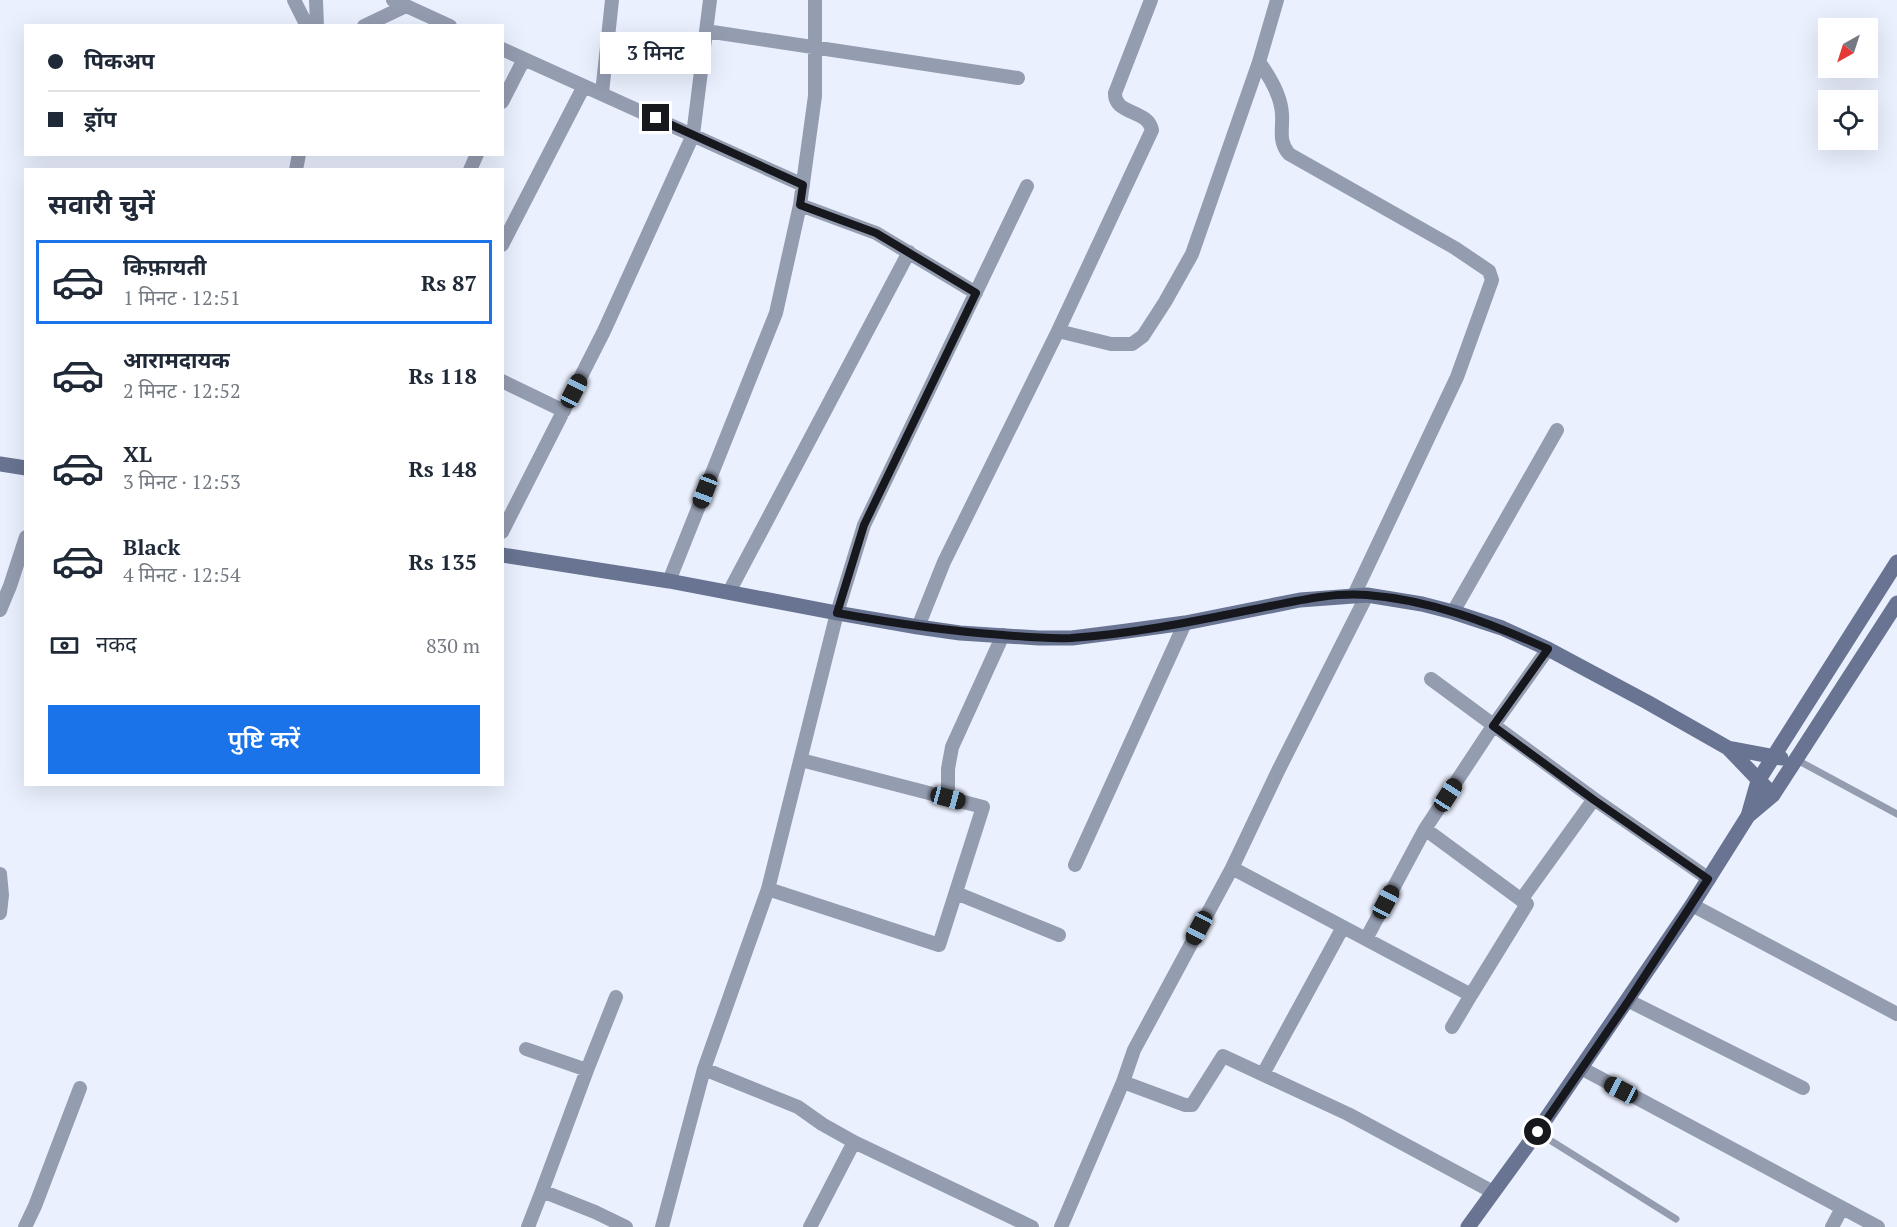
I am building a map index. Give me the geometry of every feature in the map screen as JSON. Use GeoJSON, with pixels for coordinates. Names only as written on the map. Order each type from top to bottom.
{"type":"FeatureCollection","features":[{"type":"Feature","properties":{"kind":"street"},"geometry":{"type":"LineString","coordinates":[[294,0],[306,24]]}},
{"type":"Feature","properties":{"kind":"street"},"geometry":{"type":"LineString","coordinates":[[316,0],[317,24]]}},
{"type":"Feature","properties":{"kind":"street"},"geometry":{"type":"LineString","coordinates":[[602,93],[612,0]]}},
{"type":"Feature","properties":{"kind":"street"},"geometry":{"type":"LineString","coordinates":[[504,528],[604,331],[693,135],[710,0]]}},
{"type":"Feature","properties":{"kind":"street"},"geometry":{"type":"LineString","coordinates":[[669,581],[776,313],[800,205],[815,96],[815,0]]}},
{"type":"Feature","properties":{"kind":"street"},"geometry":{"type":"LineString","coordinates":[[918,627],[944,562],[1058,331],[1152,130],[1145,118],[1118,105],[1114,99],[1151,0]]}},
{"type":"Feature","properties":{"kind":"street"},"geometry":{"type":"LineString","coordinates":[[1058,331],[1111,344],[1132,344],[1143,336],[1165,303],[1192,254],[1277,0]]}},
{"type":"Feature","properties":{"kind":"street"},"geometry":{"type":"LineString","coordinates":[[367,24],[400,3],[446,24]]}},
{"type":"Feature","properties":{"kind":"street"},"geometry":{"type":"LineString","coordinates":[[706,31],[1018,78]]}},
{"type":"Feature","properties":{"kind":"street"},"geometry":{"type":"LineString","coordinates":[[504,50],[803,185]]}},
{"type":"Feature","properties":{"kind":"street"},"geometry":{"type":"LineString","coordinates":[[504,98],[524,59]]}},
{"type":"Feature","properties":{"kind":"street"},"geometry":{"type":"LineString","coordinates":[[1061,1227],[1123,1082],[1134,1050],[1232,868],[1360,595],[1457,377],[1492,280],[1489,271],[1455,248],[1289,154],[1283,147],[1281,138],[1282,113],[1279,99],[1274,86],[1258,62]]}},
{"type":"Feature","properties":{"kind":"street"},"geometry":{"type":"LineString","coordinates":[[504,241],[584,86]]}},
{"type":"Feature","properties":{"kind":"street"},"geometry":{"type":"LineString","coordinates":[[662,1227],[704,1070],[768,889],[837,613],[864,525],[1027,186]]}},
{"type":"Feature","properties":{"kind":"street"},"geometry":{"type":"LineString","coordinates":[[800,205],[876,233],[976,293]]}},
{"type":"Feature","properties":{"kind":"street"},"geometry":{"type":"LineString","coordinates":[[729,592],[909,252]]}},
{"type":"Feature","properties":{"kind":"street"},"geometry":{"type":"LineString","coordinates":[[504,382],[564,411]]}},
{"type":"Feature","properties":{"kind":"street"},"geometry":{"type":"LineString","coordinates":[[1453,612],[1557,430]]}},
{"type":"Feature","properties":{"kind":"street"},"geometry":{"type":"LineString","coordinates":[[0,464],[24,468]]}},
{"type":"Feature","properties":{"kind":"street"},"geometry":{"type":"LineString","coordinates":[[0,610],[24,543]]}},
{"type":"Feature","properties":{"kind":"street"},"geometry":{"type":"LineString","coordinates":[[504,555],[669,581],[918,627],[960,633],[1039,638],[1072,638],[1185,623],[1300,600],[1360,595],[1422,604],[1502,628],[1548,649],[1728,748],[1773,795]]}},
{"type":"Feature","properties":{"kind":"street"},"geometry":{"type":"LineString","coordinates":[[1749,816],[1758,781],[1897,562]]}},
{"type":"Feature","properties":{"kind":"street"},"geometry":{"type":"LineString","coordinates":[[1468,1227],[1538,1132],[1629,1000],[1749,816],[1773,795],[1897,603]]}},
{"type":"Feature","properties":{"kind":"street"},"geometry":{"type":"LineString","coordinates":[[1075,865],[1185,623]]}},
{"type":"Feature","properties":{"kind":"street"},"geometry":{"type":"LineString","coordinates":[[948,798],[948,769],[952,747],[1003,635]]}},
{"type":"Feature","properties":{"kind":"street"},"geometry":{"type":"LineString","coordinates":[[1366,939],[1425,829],[1493,726],[1548,649]]}},
{"type":"Feature","properties":{"kind":"street"},"geometry":{"type":"LineString","coordinates":[[1431,679],[1594,800],[1708,879]]}},
{"type":"Feature","properties":{"kind":"street"},"geometry":{"type":"LineString","coordinates":[[1728,748],[1797,760]]}},
{"type":"Feature","properties":{"kind":"street"},"geometry":{"type":"LineString","coordinates":[[768,889],[939,945],[983,807],[801,760]]}},
{"type":"Feature","properties":{"kind":"street"},"geometry":{"type":"LineString","coordinates":[[1521,900],[1594,800]]}},
{"type":"Feature","properties":{"kind":"street"},"geometry":{"type":"LineString","coordinates":[[1425,829],[1527,904],[1452,1027]]}},
{"type":"Feature","properties":{"kind":"street"},"geometry":{"type":"LineString","coordinates":[[1232,868],[1471,994]]}},
{"type":"Feature","properties":{"kind":"street"},"geometry":{"type":"LineString","coordinates":[[0,874],[2,895],[0,913]]}},
{"type":"Feature","properties":{"kind":"street"},"geometry":{"type":"LineString","coordinates":[[956,893],[1059,935]]}},
{"type":"Feature","properties":{"kind":"street"},"geometry":{"type":"LineString","coordinates":[[1692,904],[1897,1014]]}},
{"type":"Feature","properties":{"kind":"street"},"geometry":{"type":"LineString","coordinates":[[1263,1074],[1343,927]]}},
{"type":"Feature","properties":{"kind":"street"},"geometry":{"type":"LineString","coordinates":[[528,1227],[586,1070],[616,997]]}},
{"type":"Feature","properties":{"kind":"street"},"geometry":{"type":"LineString","coordinates":[[1629,1000],[1803,1088]]}},
{"type":"Feature","properties":{"kind":"street"},"geometry":{"type":"LineString","coordinates":[[526,1049],[586,1070]]}},
{"type":"Feature","properties":{"kind":"street"},"geometry":{"type":"LineString","coordinates":[[1123,1082],[1185,1105],[1192,1105],[1223,1056],[1348,1114],[1493,1192]]}},
{"type":"Feature","properties":{"kind":"street"},"geometry":{"type":"LineString","coordinates":[[1581,1068],[1878,1227]]}},
{"type":"Feature","properties":{"kind":"street"},"geometry":{"type":"LineString","coordinates":[[704,1070],[798,1107],[854,1142],[1023,1225]]}},
{"type":"Feature","properties":{"kind":"street"},"geometry":{"type":"LineString","coordinates":[[25,1227],[80,1088]]}},
{"type":"Feature","properties":{"kind":"street"},"geometry":{"type":"LineString","coordinates":[[810,1227],[854,1142]]}},
{"type":"Feature","properties":{"kind":"street"},"geometry":{"type":"LineString","coordinates":[[542,1191],[626,1227]]}},
{"type":"Feature","properties":{"kind":"street"},"geometry":{"type":"LineString","coordinates":[[1832,1227],[1842,1208]]}},
{"type":"Feature","properties":{"kind":"lane"},"geometry":{"type":"LineString","coordinates":[[1797,760],[1897,814]]}},
{"type":"Feature","properties":{"kind":"lane"},"geometry":{"type":"LineString","coordinates":[[1538,1132],[1676,1219]]}},
{"type":"Feature","properties":{"kind":"route"},"geometry":{"type":"LineString","coordinates":[[656,118],[803,185],[800,205],[876,233],[976,293],[864,525],[837,613],[960,633],[1072,638],[1185,623],[1300,600],[1367,595],[1397,599],[1453,612],[1502,628],[1548,649],[1493,726],[1708,879],[1629,1000],[1538,1132]]}}]}
